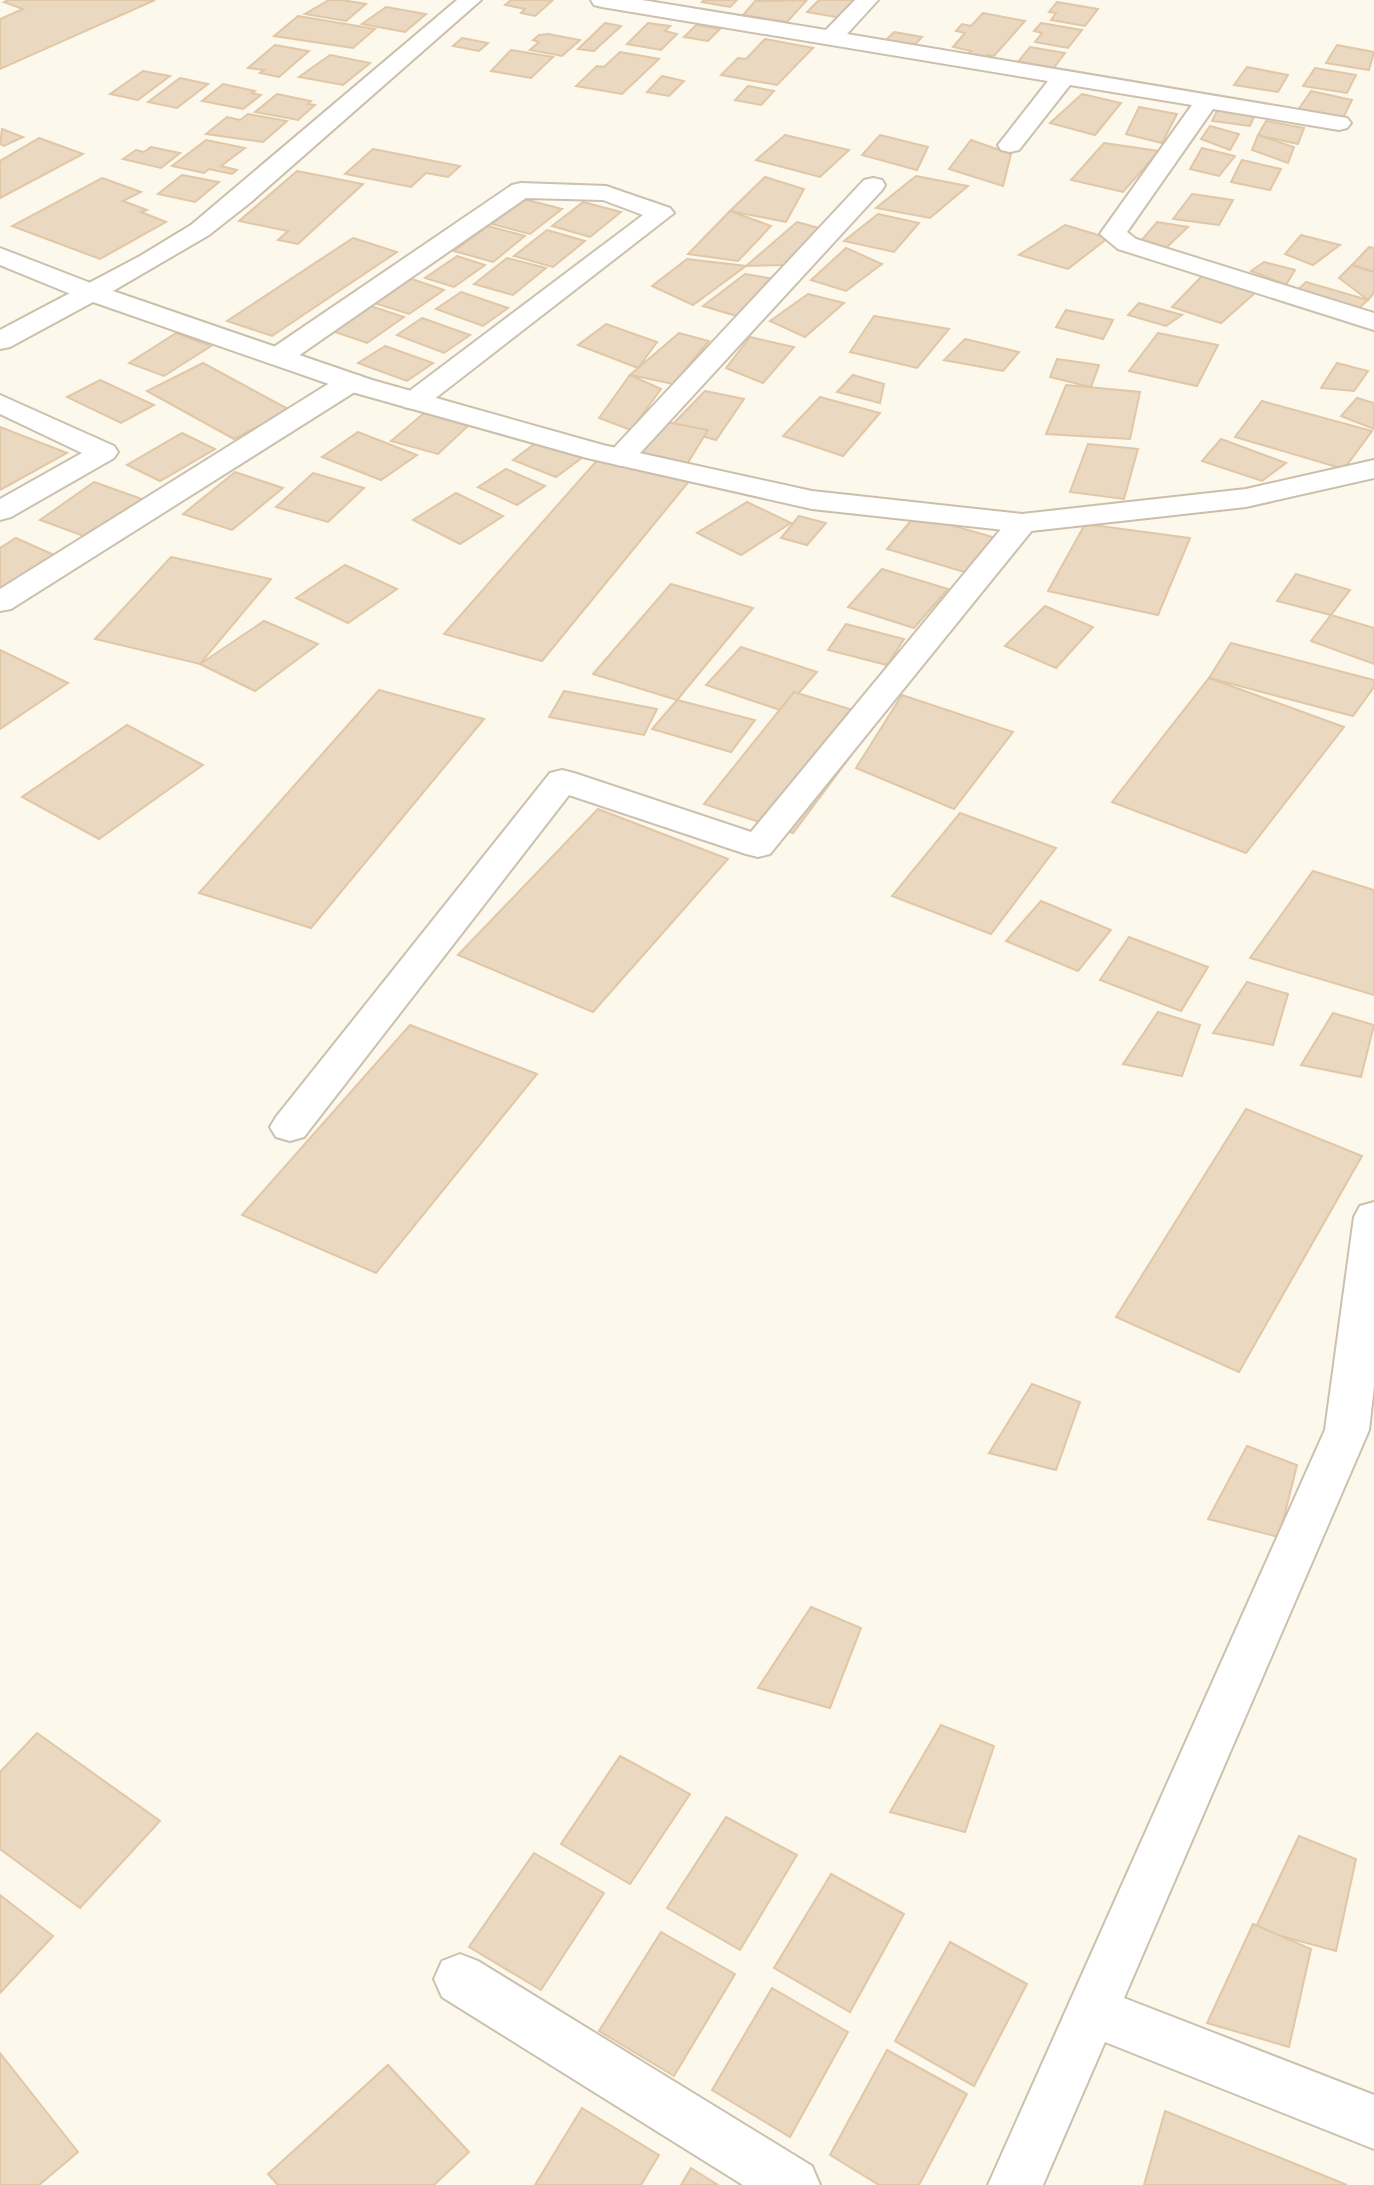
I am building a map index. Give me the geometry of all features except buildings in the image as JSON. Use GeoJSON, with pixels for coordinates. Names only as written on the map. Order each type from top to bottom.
{"type":"FeatureCollection","features":[{"type":"Feature","properties":{"kind":"street"},"geometry":{"type":"LineString","coordinates":[[0,341],[149,262],[200,230],[242,197],[470,0]]}},
{"type":"Feature","properties":{"kind":"street"},"geometry":{"type":"LineString","coordinates":[[603,0],[1339,123]]}},
{"type":"Feature","properties":{"kind":"street"},"geometry":{"type":"LineString","coordinates":[[831,38],[867,0]]}},
{"type":"Feature","properties":{"kind":"street"},"geometry":{"type":"LineString","coordinates":[[1010,145],[1064,77]]}},
{"type":"Feature","properties":{"kind":"street"},"geometry":{"type":"LineString","coordinates":[[1207,101],[1113,234],[1127,244],[1374,322]]}},
{"type":"Feature","properties":{"kind":"street"},"geometry":{"type":"LineString","coordinates":[[621,457],[873,185]]}},
{"type":"Feature","properties":{"kind":"street"},"geometry":{"type":"LineString","coordinates":[[278,357],[521,190],[606,193],[661,213],[414,401]]}},
{"type":"Feature","properties":{"kind":"street"},"geometry":{"type":"LineString","coordinates":[[0,256],[92,293],[414,401],[621,457],[811,500],[1022,523],[1246,498],[1374,469]]}},
{"type":"Feature","properties":{"kind":"street"},"geometry":{"type":"LineString","coordinates":[[0,602],[351,382]]}},
{"type":"Feature","properties":{"kind":"street"},"geometry":{"type":"LineString","coordinates":[[0,403],[104,452],[0,511]]}},
{"type":"Feature","properties":{"kind":"street"},"geometry":{"type":"LineString","coordinates":[[290,1127],[562,781],[758,846],[1022,523]]}},
{"type":"Feature","properties":{"kind":"street"},"geometry":{"type":"LineString","coordinates":[[1015,2185],[1091,2011],[1360,1433],[1374,1217]]}},
{"type":"Feature","properties":{"kind":"street"},"geometry":{"type":"LineString","coordinates":[[460,1979],[793,2185]]}},
{"type":"Feature","properties":{"kind":"street"},"geometry":{"type":"LineString","coordinates":[[1091,2011],[1374,2122]]}}]}
